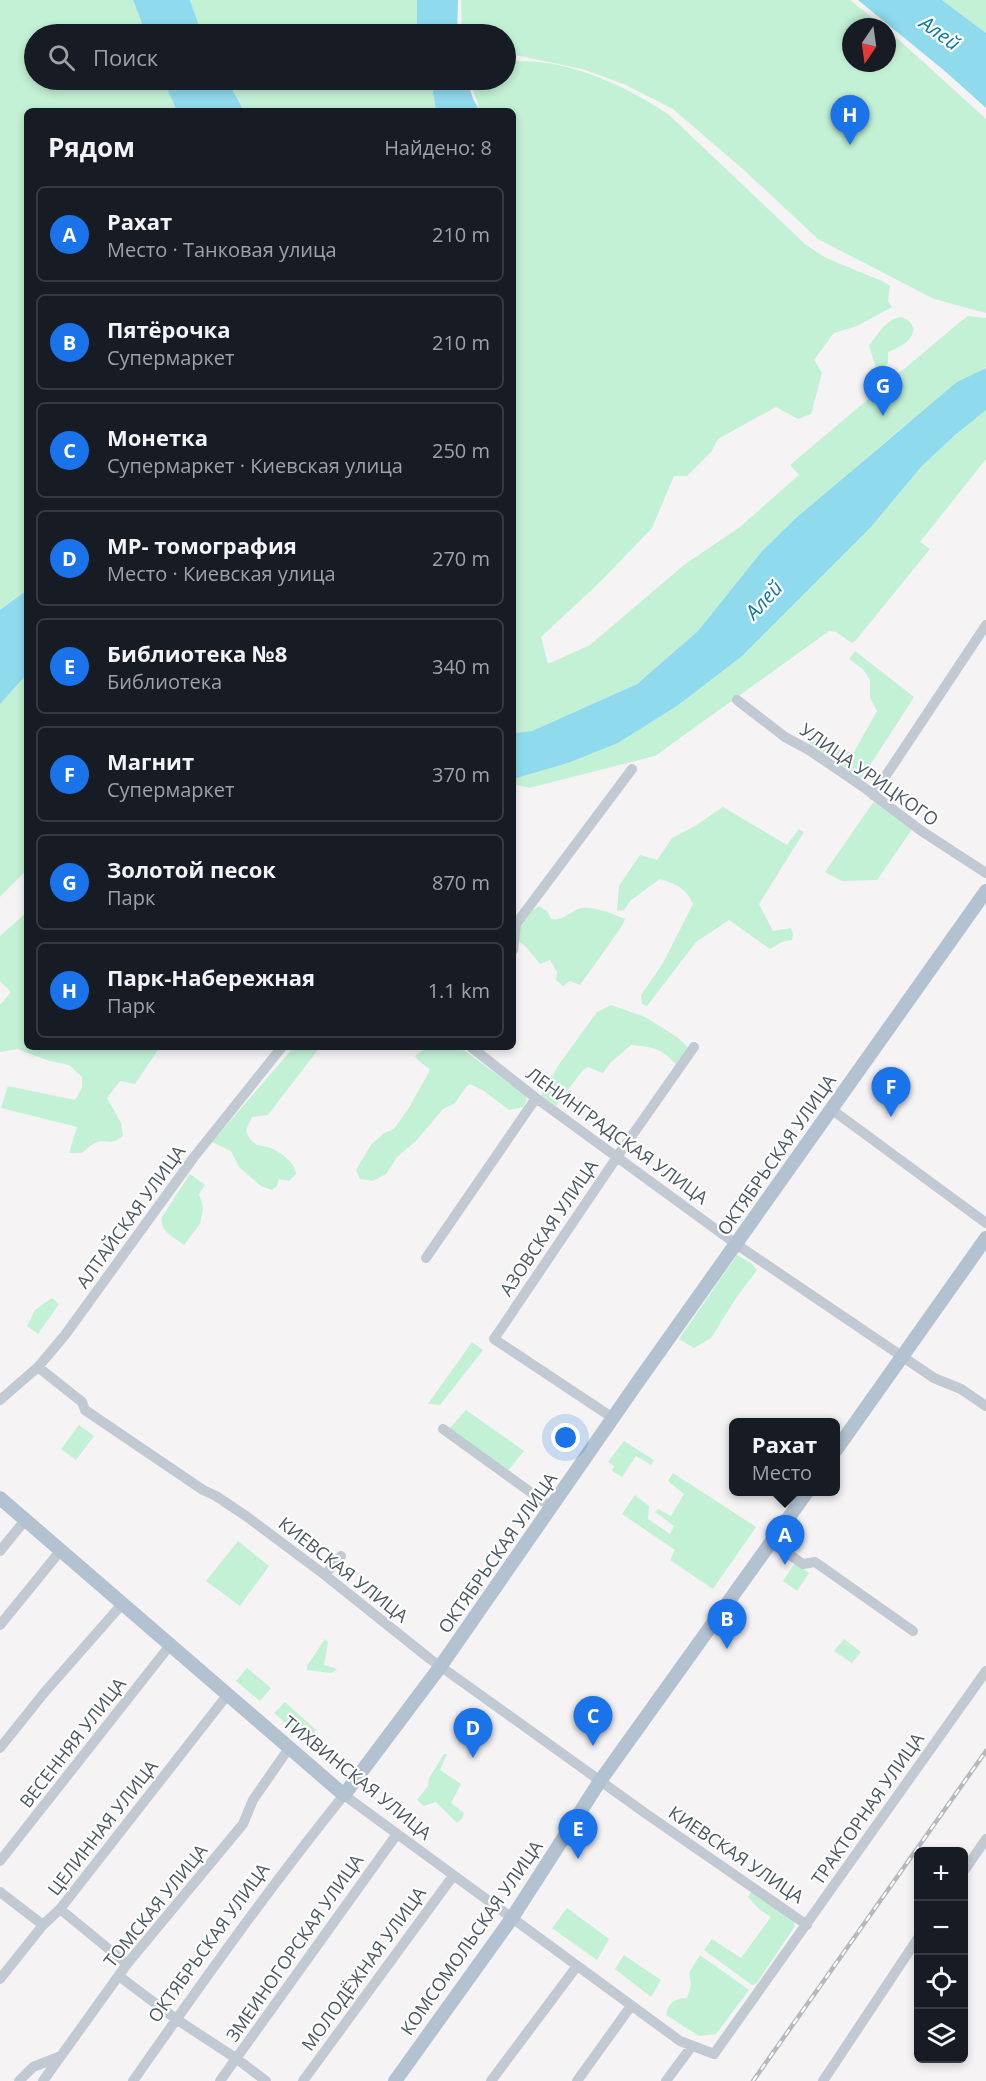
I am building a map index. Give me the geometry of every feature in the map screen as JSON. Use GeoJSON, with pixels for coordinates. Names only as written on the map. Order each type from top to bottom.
{"type":"FeatureCollection","features":[{"type":"Feature","properties":{"kind":"main road","name":"ОКТЯБРЬСКАЯ УЛИЦА"},"geometry":{"type":"LineString","coordinates":[[344,1795],[440,1667],[986,891]]}},
{"type":"Feature","properties":{"kind":"main road"},"geometry":{"type":"LineString","coordinates":[[840,1444],[986,1238]]}},
{"type":"Feature","properties":{"kind":"main road","name":"КОМСОМОЛЬСКАЯ УЛИЦА"},"geometry":{"type":"LineString","coordinates":[[395,2081],[512,1918],[600,1781],[803,1496]]}},
{"type":"Feature","properties":{"kind":"main road","name":"ТИХВИНСКАЯ УЛИЦА"},"geometry":{"type":"LineString","coordinates":[[0,1498],[344,1795]]}},
{"type":"Feature","properties":{"kind":"street"},"geometry":{"type":"LineString","coordinates":[[873,795],[986,625]]}},
{"type":"Feature","properties":{"kind":"street","name":"УЛИЦА УРИЦКОГО"},"geometry":{"type":"LineString","coordinates":[[737,700],[785,737],[809,750],[920,830],[986,873]]}},
{"type":"Feature","properties":{"kind":"street"},"geometry":{"type":"LineString","coordinates":[[516,924],[632,769]]}},
{"type":"Feature","properties":{"kind":"street","name":"АЗОВСКАЯ УЛИЦА"},"geometry":{"type":"LineString","coordinates":[[613,1418],[494,1339],[694,1047]]}},
{"type":"Feature","properties":{"kind":"street","name":"АЛТАЙСКАЯ УЛИЦА"},"geometry":{"type":"LineString","coordinates":[[0,1400],[38,1367],[65,1335],[194,1157],[280,1050]]}},
{"type":"Feature","properties":{"kind":"street","name":"ЛЕНИНГРАДСКАЯ УЛИЦА"},"geometry":{"type":"LineString","coordinates":[[475,1050],[536,1098],[736,1244],[934,1378],[961,1389],[986,1406]]}},
{"type":"Feature","properties":{"kind":"street"},"geometry":{"type":"LineString","coordinates":[[426,1258],[536,1098]]}},
{"type":"Feature","properties":{"kind":"street"},"geometry":{"type":"LineString","coordinates":[[831,1109],[986,1223]]}},
{"type":"Feature","properties":{"kind":"street","name":"КИЕВСКАЯ УЛИЦА"},"geometry":{"type":"LineString","coordinates":[[38,1367],[82,1402],[85,1410],[203,1491],[216,1496],[246,1516],[325,1575],[440,1667],[807,1925]]}},
{"type":"Feature","properties":{"kind":"street"},"geometry":{"type":"LineString","coordinates":[[443,1430],[551,1507]]}},
{"type":"Feature","properties":{"kind":"street"},"geometry":{"type":"LineString","coordinates":[[0,1551],[26,1519]]}},
{"type":"Feature","properties":{"kind":"street"},"geometry":{"type":"LineString","coordinates":[[771,1542],[803,1564],[814,1562],[913,1631]]}},
{"type":"Feature","properties":{"kind":"street"},"geometry":{"type":"LineString","coordinates":[[0,1625],[61,1550]]}},
{"type":"Feature","properties":{"kind":"street"},"geometry":{"type":"LineString","coordinates":[[325,1575],[341,1556]]}},
{"type":"Feature","properties":{"kind":"street"},"geometry":{"type":"LineString","coordinates":[[0,1748],[44,1693],[123,1603]]}},
{"type":"Feature","properties":{"kind":"street","name":"ВЕСЕННЯЯ УЛИЦА"},"geometry":{"type":"LineString","coordinates":[[0,1861],[171,1644]]}},
{"type":"Feature","properties":{"kind":"street","name":"ТРАКТОРНАЯ УЛИЦА"},"geometry":{"type":"LineString","coordinates":[[714,2054],[986,1671]]}},
{"type":"Feature","properties":{"kind":"street","name":"ЦЕЛИННАЯ УЛИЦА"},"geometry":{"type":"LineString","coordinates":[[0,1979],[43,1925],[60,1909],[228,1694]]}},
{"type":"Feature","properties":{"kind":"street","name":"ТОМСКАЯ УЛИЦА"},"geometry":{"type":"LineString","coordinates":[[43,2081],[127,1964],[243,1824],[253,1800],[289,1748]]}},
{"type":"Feature","properties":{"kind":"street","name":"ТИХВИНСКАЯ УЛИЦА"},"geometry":{"type":"LineString","coordinates":[[344,1795],[680,2041],[714,2054]]}},
{"type":"Feature","properties":{"kind":"street","name":"ОКТЯБРЬСКАЯ УЛИЦА"},"geometry":{"type":"LineString","coordinates":[[133,2081],[261,1901],[344,1795]]}},
{"type":"Feature","properties":{"kind":"street","name":"ЗМЕИНОГОРСКАЯ УЛИЦА"},"geometry":{"type":"LineString","coordinates":[[220,2081],[397,1834]]}},
{"type":"Feature","properties":{"kind":"street"},"geometry":{"type":"LineString","coordinates":[[968,1864],[986,1839]]}},
{"type":"Feature","properties":{"kind":"street","name":"МОЛОДЁЖНАЯ УЛИЦА"},"geometry":{"type":"LineString","coordinates":[[303,2081],[453,1876]]}},
{"type":"Feature","properties":{"kind":"street"},"geometry":{"type":"LineString","coordinates":[[0,1892],[43,1925]]}},
{"type":"Feature","properties":{"kind":"street"},"geometry":{"type":"LineString","coordinates":[[60,1909],[127,1964]]}},
{"type":"Feature","properties":{"kind":"street"},"geometry":{"type":"LineString","coordinates":[[823,2081],[914,1944]]}},
{"type":"Feature","properties":{"kind":"street"},"geometry":{"type":"LineString","coordinates":[[491,2081],[577,1966]]}},
{"type":"Feature","properties":{"kind":"street"},"geometry":{"type":"LineString","coordinates":[[119,1976],[176,2019],[266,2081]]}},
{"type":"Feature","properties":{"kind":"street"},"geometry":{"type":"LineString","coordinates":[[577,2081],[631,2006]]}},
{"type":"Feature","properties":{"kind":"street"},"geometry":{"type":"LineString","coordinates":[[666,2081],[692,2046]]}},
{"type":"Feature","properties":{"kind":"street"},"geometry":{"type":"LineString","coordinates":[[19,2081],[33,2067],[62,2056]]}},
{"type":"Feature","properties":{"kind":"green space"},"geometry":{"type":"Polygon","coordinates":[[[0,0],[133,0],[142,24],[24,24],[24,90],[168,90],[176,108],[24,108],[24,592],[0,610],[0,0]]]}},
{"type":"Feature","properties":{"kind":"green space"},"geometry":{"type":"Polygon","coordinates":[[[190,0],[417,0],[417,24],[198,24],[190,0]]]}},
{"type":"Feature","properties":{"kind":"green space"},"geometry":{"type":"Polygon","coordinates":[[[461,0],[850,0],[873,18],[842,18],[842,72],[896,72],[896,37],[986,119],[986,313],[934,299],[818,239],[745,171],[673,109],[624,84],[582,69],[516,55],[516,24],[462,24],[461,0]]]}},
{"type":"Feature","properties":{"kind":"green space"},"geometry":{"type":"Polygon","coordinates":[[[942,0],[986,0],[986,33],[942,0]]]}},
{"type":"Feature","properties":{"kind":"green space"},"geometry":{"type":"Polygon","coordinates":[[[516,61],[555,64],[607,81],[669,115],[805,244],[826,258],[890,286],[888,301],[892,307],[857,326],[834,333],[814,360],[822,373],[811,414],[798,419],[776,407],[718,439],[711,452],[687,476],[674,476],[652,528],[600,582],[541,637],[548,664],[590,645],[684,565],[740,527],[799,475],[790,465],[960,322],[968,316],[986,318],[986,367],[903,427],[797,517],[762,551],[698,631],[637,684],[532,731],[516,733],[516,108],[479,108],[473,90],[516,90],[516,61]]]}},
{"type":"Feature","properties":{"kind":"green space"},"geometry":{"type":"Polygon","coordinates":[[[232,90],[433,90],[436,108],[242,108],[232,90]]]}},
{"type":"Feature","properties":{"kind":"green space"},"geometry":{"type":"Polygon","coordinates":[[[902,317],[914,328],[911,337],[901,346],[888,352],[888,363],[882,369],[876,368],[869,345],[887,323],[902,317]]]}},
{"type":"Feature","properties":{"kind":"green space"},"geometry":{"type":"Polygon","coordinates":[[[986,410],[986,459],[920,542],[930,549],[856,640],[852,643],[836,632],[829,631],[655,756],[529,788],[516,785],[516,778],[568,763],[618,743],[677,706],[741,657],[871,527],[921,467],[986,410]]]}},
{"type":"Feature","properties":{"kind":"green space"},"geometry":{"type":"Polygon","coordinates":[[[855,651],[914,697],[860,781],[810,745],[810,736],[814,731],[838,749],[854,752],[877,711],[870,698],[870,680],[863,669],[849,659],[855,651]]]}},
{"type":"Feature","properties":{"kind":"green space"},"geometry":{"type":"Polygon","coordinates":[[[24,677],[24,873],[0,897],[0,704],[24,677]]]}},
{"type":"Feature","properties":{"kind":"green space"},"geometry":{"type":"Polygon","coordinates":[[[877,797],[915,825],[877,880],[842,881],[825,872],[877,797]]]}},
{"type":"Feature","properties":{"kind":"green space"},"geometry":{"type":"Polygon","coordinates":[[[723,807],[787,845],[799,829],[804,832],[759,904],[773,931],[791,928],[792,940],[782,942],[770,949],[729,920],[696,942],[647,1006],[642,1004],[641,995],[663,963],[693,904],[680,887],[660,879],[631,900],[624,910],[617,911],[619,886],[640,855],[657,860],[672,838],[723,807]]]}},
{"type":"Feature","properties":{"kind":"green space"},"geometry":{"type":"Polygon","coordinates":[[[539,906],[547,911],[551,919],[560,919],[578,909],[592,908],[625,919],[580,985],[570,981],[563,986],[556,980],[557,972],[550,960],[540,964],[516,939],[516,932],[532,911],[539,906]]]}},
{"type":"Feature","properties":{"kind":"green space"},"geometry":{"type":"Polygon","coordinates":[[[24,915],[24,1050],[158,1050],[135,1084],[120,1081],[107,1098],[121,1123],[123,1136],[111,1142],[95,1143],[80,1153],[69,1153],[77,1127],[1,1108],[8,1086],[75,1100],[82,1088],[82,1077],[69,1065],[17,1049],[0,1052],[0,1005],[11,992],[0,981],[0,936],[24,915]]]}},
{"type":"Feature","properties":{"kind":"green space"},"geometry":{"type":"Polygon","coordinates":[[[611,1005],[645,1017],[677,1037],[690,1049],[678,1067],[662,1052],[631,1045],[610,1063],[603,1073],[588,1067],[582,1071],[556,1106],[541,1095],[560,1063],[597,1012],[611,1005]]]}},
{"type":"Feature","properties":{"kind":"green space"},"geometry":{"type":"Polygon","coordinates":[[[291,1050],[318,1050],[268,1115],[252,1117],[246,1130],[248,1136],[257,1145],[271,1148],[287,1158],[296,1174],[289,1181],[279,1179],[277,1186],[272,1190],[261,1186],[239,1167],[231,1151],[212,1142],[291,1050]]]}},
{"type":"Feature","properties":{"kind":"green space"},"geometry":{"type":"Polygon","coordinates":[[[423,1050],[463,1050],[527,1096],[526,1102],[523,1107],[509,1110],[484,1091],[470,1084],[455,1103],[443,1109],[416,1141],[397,1157],[386,1174],[373,1181],[360,1179],[356,1170],[371,1145],[384,1133],[394,1129],[430,1070],[415,1056],[423,1050]]]}},
{"type":"Feature","properties":{"kind":"green space"},"geometry":{"type":"Polygon","coordinates":[[[190,1174],[205,1185],[199,1194],[203,1208],[200,1224],[184,1245],[165,1230],[162,1217],[190,1174]]]}},
{"type":"Feature","properties":{"kind":"green space"},"geometry":{"type":"Polygon","coordinates":[[[737,1255],[751,1263],[757,1270],[711,1338],[694,1348],[679,1339],[737,1255]]]}},
{"type":"Feature","properties":{"kind":"green space"},"geometry":{"type":"Polygon","coordinates":[[[52,1298],[59,1304],[38,1334],[27,1326],[35,1310],[52,1298]]]}},
{"type":"Feature","properties":{"kind":"green space"},"geometry":{"type":"Polygon","coordinates":[[[472,1342],[483,1350],[440,1405],[428,1404],[472,1342]]]}},
{"type":"Feature","properties":{"kind":"green space"},"geometry":{"type":"Polygon","coordinates":[[[466,1410],[524,1451],[507,1472],[449,1429],[466,1410]]]}},
{"type":"Feature","properties":{"kind":"green space"},"geometry":{"type":"Polygon","coordinates":[[[79,1425],[94,1436],[76,1460],[61,1449],[79,1425]]]}},
{"type":"Feature","properties":{"kind":"green space"},"geometry":{"type":"Polygon","coordinates":[[[624,1441],[654,1460],[651,1465],[636,1456],[622,1477],[612,1471],[614,1466],[608,1462],[624,1441]]]}},
{"type":"Feature","properties":{"kind":"green space"},"geometry":{"type":"Polygon","coordinates":[[[673,1473],[756,1527],[713,1589],[670,1560],[675,1550],[622,1514],[635,1495],[649,1506],[648,1519],[670,1534],[674,1526],[655,1512],[658,1509],[671,1516],[684,1494],[668,1481],[673,1473]]]}},
{"type":"Feature","properties":{"kind":"green space"},"geometry":{"type":"Polygon","coordinates":[[[238,1541],[269,1566],[240,1606],[206,1581],[238,1541]]]}},
{"type":"Feature","properties":{"kind":"green space"},"geometry":{"type":"Polygon","coordinates":[[[795,1563],[809,1573],[797,1591],[783,1581],[795,1563]]]}},
{"type":"Feature","properties":{"kind":"green space"},"geometry":{"type":"Polygon","coordinates":[[[325,1639],[328,1642],[324,1665],[337,1670],[331,1673],[307,1670],[307,1666],[325,1639]]]}},
{"type":"Feature","properties":{"kind":"green space"},"geometry":{"type":"Polygon","coordinates":[[[844,1639],[861,1652],[852,1663],[834,1651],[844,1639]]]}},
{"type":"Feature","properties":{"kind":"green space"},"geometry":{"type":"Polygon","coordinates":[[[247,1668],[271,1688],[260,1701],[236,1681],[247,1668]]]}},
{"type":"Feature","properties":{"kind":"green space"},"geometry":{"type":"Polygon","coordinates":[[[285,1702],[316,1730],[306,1741],[274,1713],[285,1702]]]}},
{"type":"Feature","properties":{"kind":"green space"},"geometry":{"type":"Polygon","coordinates":[[[444,1754],[447,1754],[440,1770],[461,1784],[451,1803],[464,1813],[462,1819],[457,1823],[436,1802],[424,1806],[417,1800],[428,1786],[429,1778],[444,1754]]]}},
{"type":"Feature","properties":{"kind":"green space"},"geometry":{"type":"Polygon","coordinates":[[[752,1891],[793,1919],[795,1926],[756,1984],[752,1985],[704,1950],[712,1939],[741,1958],[771,1917],[759,1909],[748,1897],[752,1891]]]}},
{"type":"Feature","properties":{"kind":"green space"},"geometry":{"type":"Polygon","coordinates":[[[567,1908],[609,1939],[597,1960],[552,1928],[567,1908]]]}},
{"type":"Feature","properties":{"kind":"green space"},"geometry":{"type":"Polygon","coordinates":[[[624,1955],[661,1980],[651,1997],[615,1969],[624,1955]]]}},
{"type":"Feature","properties":{"kind":"green space"},"geometry":{"type":"Polygon","coordinates":[[[700,1955],[749,1990],[716,2034],[699,2036],[666,2015],[673,2002],[687,1998],[691,1985],[689,1973],[700,1955]]]}},
{"type":"Feature","properties":{"kind":"water"},"geometry":{"type":"Polygon","coordinates":[[[133,0],[190,0],[198,24],[142,24],[133,0]]]}},
{"type":"Feature","properties":{"kind":"water"},"geometry":{"type":"Polygon","coordinates":[[[417,0],[458,0],[457,24],[417,24],[417,0]]]}},
{"type":"Feature","properties":{"kind":"water","name":"Алей"},"geometry":{"type":"Polygon","coordinates":[[[858,0],[942,0],[986,33],[986,108],[896,31],[896,18],[880,18],[858,0]]]}},
{"type":"Feature","properties":{"kind":"water"},"geometry":{"type":"Polygon","coordinates":[[[168,90],[232,90],[242,108],[176,108],[168,90]]]}},
{"type":"Feature","properties":{"kind":"water"},"geometry":{"type":"Polygon","coordinates":[[[433,90],[470,90],[478,108],[436,108],[433,90]]]}},
{"type":"Feature","properties":{"kind":"water","name":"Алей"},"geometry":{"type":"Polygon","coordinates":[[[986,368],[986,410],[921,467],[871,527],[741,657],[677,706],[618,743],[568,763],[516,778],[516,733],[532,731],[637,684],[698,631],[762,551],[797,517],[957,382],[986,368]]]}},
{"type":"Feature","properties":{"kind":"water"},"geometry":{"type":"Polygon","coordinates":[[[24,592],[24,677],[0,704],[0,610],[24,592]]]}},
{"type":"Feature","properties":{"kind":"railway"},"geometry":{"type":"LineString","coordinates":[[753,2081],[986,1751]]}},
{"type":"Feature","properties":{"kind":"place","name":"Парк-Набережная"},"geometry":{"type":"Point","coordinates":[850,145]}},
{"type":"Feature","properties":{"kind":"place","name":"Золотой песок"},"geometry":{"type":"Point","coordinates":[883,416]}},
{"type":"Feature","properties":{"kind":"place","name":"Магнит"},"geometry":{"type":"Point","coordinates":[891,1117]}},
{"type":"Feature","properties":{"kind":"place","name":"Рахат"},"geometry":{"type":"Point","coordinates":[785,1565]}},
{"type":"Feature","properties":{"kind":"place","name":"Пятёрочка"},"geometry":{"type":"Point","coordinates":[727,1649]}},
{"type":"Feature","properties":{"kind":"place","name":"Монетка"},"geometry":{"type":"Point","coordinates":[593,1746]}},
{"type":"Feature","properties":{"kind":"place","name":"МР- томография"},"geometry":{"type":"Point","coordinates":[473,1758]}},
{"type":"Feature","properties":{"kind":"place","name":"Библиотека №8"},"geometry":{"type":"Point","coordinates":[578,1859]}}]}
